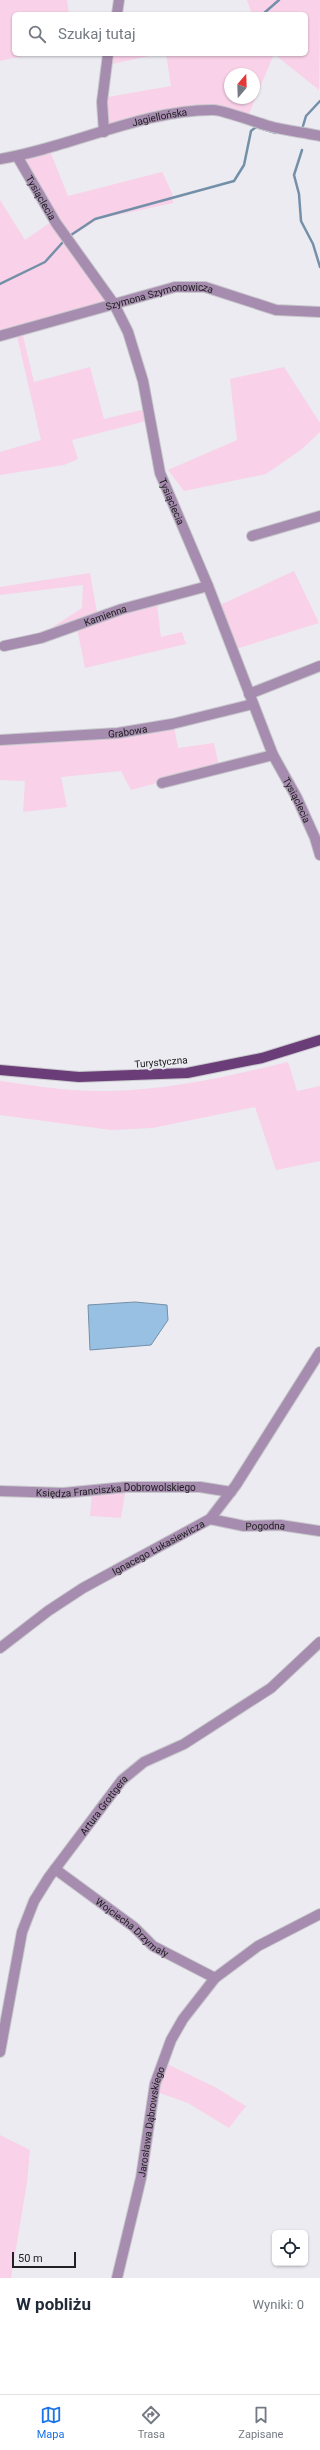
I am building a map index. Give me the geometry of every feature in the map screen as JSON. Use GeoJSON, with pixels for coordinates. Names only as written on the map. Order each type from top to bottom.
{"type":"FeatureCollection","features":[{"type":"Feature","properties":{"kind":"main road","name":"Turystyczna"},"geometry":{"type":"LineString","coordinates":[[0,1070],[79,1077],[187,1073],[262,1058],[320,1040]]}},
{"type":"Feature","properties":{"kind":"street"},"geometry":{"type":"LineString","coordinates":[[117,12],[119,0]]}},
{"type":"Feature","properties":{"kind":"street"},"geometry":{"type":"LineString","coordinates":[[104,132],[102,102],[108,56]]}},
{"type":"Feature","properties":{"kind":"street","name":"Jagiellońska"},"geometry":{"type":"LineString","coordinates":[[0,159],[17,156],[168,114],[216,110],[272,127],[320,136]]}},
{"type":"Feature","properties":{"kind":"street","name":"Tysiąclecia"},"geometry":{"type":"LineString","coordinates":[[17,156],[56,223],[114,304],[128,332],[143,381],[160,473],[208,586],[273,755],[318,837],[320,855]]}},
{"type":"Feature","properties":{"kind":"street","name":"Szymona Szymonowicza"},"geometry":{"type":"LineString","coordinates":[[0,336],[175,287],[205,287],[276,310],[320,312]]}},
{"type":"Feature","properties":{"kind":"street"},"geometry":{"type":"LineString","coordinates":[[252,536],[320,516]]}},
{"type":"Feature","properties":{"kind":"street","name":"Kamienna"},"geometry":{"type":"LineString","coordinates":[[4,646],[41,638],[122,608],[208,586]]}},
{"type":"Feature","properties":{"kind":"street","name":"Grabowa"},"geometry":{"type":"LineString","coordinates":[[0,740],[118,733],[172,724],[251,699],[320,666]]}},
{"type":"Feature","properties":{"kind":"street"},"geometry":{"type":"LineString","coordinates":[[162,783],[273,755]]}},
{"type":"Feature","properties":{"kind":"street","name":"Ignacego Łukasiewicza"},"geometry":{"type":"LineString","coordinates":[[0,1648],[48,1611],[83,1588],[210,1519],[231,1492],[320,1352]]}},
{"type":"Feature","properties":{"kind":"street","name":"Księdza Franciszka Dobrowolskiego"},"geometry":{"type":"LineString","coordinates":[[0,1491],[63,1493],[126,1487],[200,1487],[231,1492]]}},
{"type":"Feature","properties":{"kind":"street","name":"Pogodna"},"geometry":{"type":"LineString","coordinates":[[210,1519],[244,1526],[280,1525],[320,1531]]}},
{"type":"Feature","properties":{"kind":"street","name":"Artura Grottgera"},"geometry":{"type":"LineString","coordinates":[[0,2052],[22,1932],[34,1901],[55,1869],[122,1780],[144,1762],[184,1744],[271,1688],[320,1642]]}},
{"type":"Feature","properties":{"kind":"street","name":"Wojciecha Drzymały"},"geometry":{"type":"LineString","coordinates":[[55,1869],[134,1926],[153,1946],[215,1978]]}},
{"type":"Feature","properties":{"kind":"street","name":"Jarosława Dąbrowskiego"},"geometry":{"type":"LineString","coordinates":[[117,2278],[141,2178],[155,2084],[171,2040],[183,2019],[215,1978],[258,1946],[320,1914]]}},
{"type":"Feature","properties":{"kind":"shaded area"},"geometry":{"type":"Polygon","coordinates":[[[0,0],[67,0],[69,12],[12,12],[12,56],[22,56],[0,61],[0,0]]]}},
{"type":"Feature","properties":{"kind":"shaded area"},"geometry":{"type":"Polygon","coordinates":[[[247,0],[320,0],[319,90],[276,56],[308,56],[308,12],[251,12],[247,0]]]}},
{"type":"Feature","properties":{"kind":"shaded area"},"geometry":{"type":"Polygon","coordinates":[[[114,56],[149,56],[112,64],[114,56]]]}},
{"type":"Feature","properties":{"kind":"shaded area"},"geometry":{"type":"Polygon","coordinates":[[[166,56],[273,56],[260,87],[260,68],[224,68],[224,104],[253,104],[248,116],[215,106],[107,129],[108,97],[171,86],[166,56]]]}},
{"type":"Feature","properties":{"kind":"shaded area"},"geometry":{"type":"Polygon","coordinates":[[[50,151],[68,196],[162,172],[172,193],[173,203],[98,219],[71,237],[39,187],[25,158],[50,151]]]}},
{"type":"Feature","properties":{"kind":"shaded area"},"geometry":{"type":"Polygon","coordinates":[[[0,200],[25,240],[51,222],[105,298],[103,304],[0,332],[0,200]]]}},
{"type":"Feature","properties":{"kind":"shaded area"},"geometry":{"type":"Polygon","coordinates":[[[17,336],[23,336],[34,382],[90,367],[104,419],[146,409],[146,421],[72,440],[78,459],[64,465],[0,475],[0,452],[41,440],[17,336]]]}},
{"type":"Feature","properties":{"kind":"shaded area"},"geometry":{"type":"Polygon","coordinates":[[[284,367],[320,423],[320,432],[302,449],[266,474],[184,491],[168,470],[237,440],[230,379],[284,367]]]}},
{"type":"Feature","properties":{"kind":"shaded area"},"geometry":{"type":"Polygon","coordinates":[[[294,571],[319,623],[236,649],[220,605],[294,571]]]}},
{"type":"Feature","properties":{"kind":"shaded area"},"geometry":{"type":"Polygon","coordinates":[[[90,573],[98,618],[157,605],[161,637],[182,632],[186,644],[85,668],[77,628],[42,634],[82,608],[83,585],[0,595],[0,587],[90,573]]]}},
{"type":"Feature","properties":{"kind":"shaded area"},"geometry":{"type":"Polygon","coordinates":[[[174,727],[178,748],[214,743],[219,766],[131,790],[121,771],[61,777],[67,807],[23,812],[25,781],[0,780],[0,745],[80,739],[116,739],[174,727]]]}},
{"type":"Feature","properties":{"kind":"shaded area"},"geometry":{"type":"Polygon","coordinates":[[[288,1062],[297,1091],[320,1086],[320,1161],[276,1170],[255,1107],[152,1128],[111,1130],[0,1115],[0,1081],[81,1091],[132,1090],[200,1081],[288,1062]]]}},
{"type":"Feature","properties":{"kind":"shaded area"},"geometry":{"type":"Polygon","coordinates":[[[125,1493],[121,1518],[90,1516],[92,1494],[125,1493]]]}},
{"type":"Feature","properties":{"kind":"shaded area"},"geometry":{"type":"Polygon","coordinates":[[[165,2063],[215,2087],[246,2106],[229,2128],[188,2103],[157,2092],[165,2063]]]}},
{"type":"Feature","properties":{"kind":"shaded area"},"geometry":{"type":"Polygon","coordinates":[[[0,2135],[30,2150],[27,2182],[11,2278],[0,2278],[0,2135]]]}},
{"type":"Feature","properties":{"kind":"water"},"geometry":{"type":"Polygon","coordinates":[[[135,1302],[167,1305],[168,1320],[151,1345],[90,1350],[88,1305],[135,1302]]]}},
{"type":"Feature","properties":{"kind":"waterway"},"geometry":{"type":"LineString","coordinates":[[265,12],[279,0]]}},
{"type":"Feature","properties":{"kind":"waterway"},"geometry":{"type":"LineString","coordinates":[[303,126],[306,116],[320,101]]}},
{"type":"Feature","properties":{"kind":"waterway"},"geometry":{"type":"LineString","coordinates":[[71,235],[95,219],[234,181],[244,165],[251,131],[256,127],[276,133]]}},
{"type":"Feature","properties":{"kind":"waterway"},"geometry":{"type":"LineString","coordinates":[[302,150],[294,175],[299,194],[301,221],[313,244],[320,267]]}},
{"type":"Feature","properties":{"kind":"waterway"},"geometry":{"type":"LineString","coordinates":[[0,284],[45,262],[63,242]]}}]}
